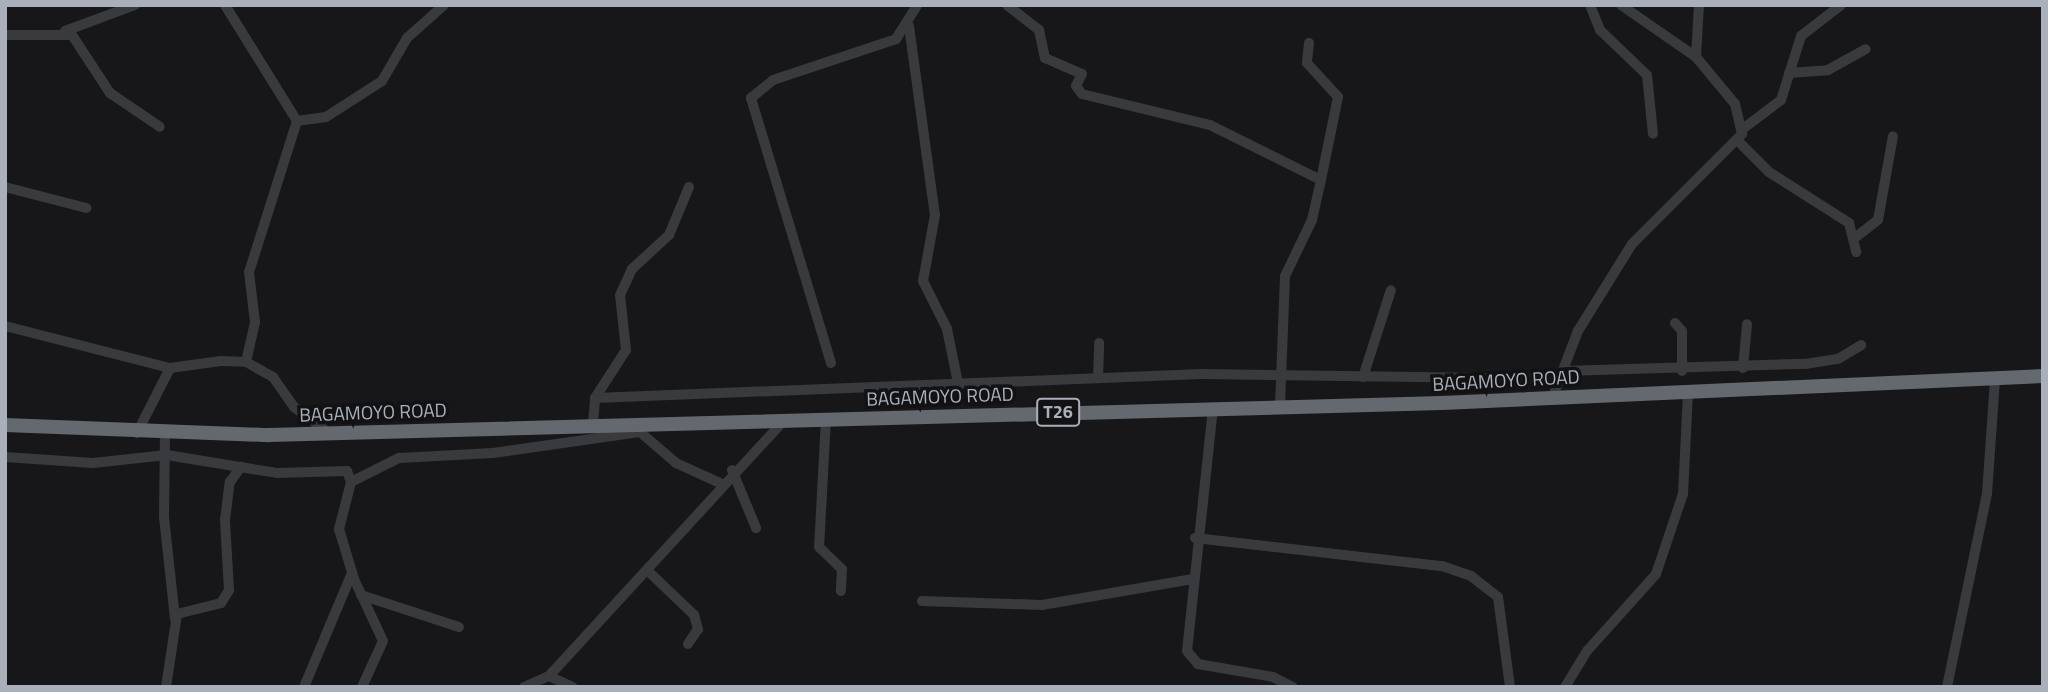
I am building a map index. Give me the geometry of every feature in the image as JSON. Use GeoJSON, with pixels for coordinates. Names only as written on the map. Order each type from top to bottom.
{"type":"FeatureCollection","features":[{"type":"Feature","properties":{"kind":"highway","name":"BAGAMOYO ROAD"},"geometry":{"type":"LineString","coordinates":[[5,425],[136,433],[329,433],[593,423],[1280,406],[2043,376]]}},
{"type":"Feature","properties":{"kind":"street"},"geometry":{"type":"LineString","coordinates":[[5,35],[65,31],[135,5]]}},
{"type":"Feature","properties":{"kind":"street"},"geometry":{"type":"LineString","coordinates":[[225,5],[297,121],[249,272],[255,322],[246,362]]}},
{"type":"Feature","properties":{"kind":"street"},"geometry":{"type":"LineString","coordinates":[[297,121],[326,117],[382,81],[407,38],[444,5]]}},
{"type":"Feature","properties":{"kind":"street"},"geometry":{"type":"LineString","coordinates":[[831,363],[751,97],[763,85],[896,39],[909,26],[917,5]]}},
{"type":"Feature","properties":{"kind":"street"},"geometry":{"type":"LineString","coordinates":[[1590,5],[1600,30],[1647,75],[1653,134]]}},
{"type":"Feature","properties":{"kind":"street"},"geometry":{"type":"LineString","coordinates":[[1620,5],[1696,57],[1719,80],[1744,128]]}},
{"type":"Feature","properties":{"kind":"street"},"geometry":{"type":"LineString","coordinates":[[1696,57],[1699,5]]}},
{"type":"Feature","properties":{"kind":"street"},"geometry":{"type":"LineString","coordinates":[[1553,396],[1578,331],[1632,244],[1738,141],[1744,128],[1782,100],[1801,36],[1841,5]]}},
{"type":"Feature","properties":{"kind":"street"},"geometry":{"type":"LineString","coordinates":[[1011,6],[1040,30],[1045,58],[1082,74],[1076,86],[1082,94],[1210,125],[1321,180]]}},
{"type":"Feature","properties":{"kind":"street"},"geometry":{"type":"LineString","coordinates":[[909,26],[935,215],[923,281],[947,329],[958,383]]}},
{"type":"Feature","properties":{"kind":"street"},"geometry":{"type":"LineString","coordinates":[[65,31],[79,42],[110,93],[160,127]]}},
{"type":"Feature","properties":{"kind":"street"},"geometry":{"type":"LineString","coordinates":[[1280,406],[1285,276],[1312,220],[1338,97],[1307,63],[1309,43]]}},
{"type":"Feature","properties":{"kind":"street"},"geometry":{"type":"LineString","coordinates":[[1789,73],[1828,70],[1866,49]]}},
{"type":"Feature","properties":{"kind":"street"},"geometry":{"type":"LineString","coordinates":[[1856,237],[1878,220],[1893,136]]}},
{"type":"Feature","properties":{"kind":"street"},"geometry":{"type":"LineString","coordinates":[[1738,141],[1769,172],[1849,223],[1856,237],[1856,253]]}},
{"type":"Feature","properties":{"kind":"street"},"geometry":{"type":"LineString","coordinates":[[5,187],[86,208]]}},
{"type":"Feature","properties":{"kind":"street"},"geometry":{"type":"LineString","coordinates":[[593,423],[596,398],[626,350],[620,295],[632,269],[669,236],[689,187]]}},
{"type":"Feature","properties":{"kind":"street"},"geometry":{"type":"LineString","coordinates":[[792,202],[835,384]]}},
{"type":"Feature","properties":{"kind":"street"},"geometry":{"type":"LineString","coordinates":[[1363,377],[1391,290]]}},
{"type":"Feature","properties":{"kind":"street"},"geometry":{"type":"LineString","coordinates":[[1675,323],[1682,331],[1682,371]]}},
{"type":"Feature","properties":{"kind":"street"},"geometry":{"type":"LineString","coordinates":[[1743,368],[1747,324]]}},
{"type":"Feature","properties":{"kind":"street"},"geometry":{"type":"LineString","coordinates":[[5,326],[170,368],[246,362],[273,377],[294,407],[329,433]]}},
{"type":"Feature","properties":{"kind":"street"},"geometry":{"type":"LineString","coordinates":[[1098,378],[1099,343]]}},
{"type":"Feature","properties":{"kind":"street"},"geometry":{"type":"LineString","coordinates":[[596,398],[835,384],[1098,378],[1561,375],[1682,371],[1826,362],[1861,345]]}},
{"type":"Feature","properties":{"kind":"street"},"geometry":{"type":"LineString","coordinates":[[136,433],[170,368]]}},
{"type":"Feature","properties":{"kind":"street"},"geometry":{"type":"LineString","coordinates":[[1947,687],[1987,494],[1995,379]]}},
{"type":"Feature","properties":{"kind":"street"},"geometry":{"type":"LineString","coordinates":[[1565,687],[1587,651],[1656,574],[1683,494],[1688,391]]}},
{"type":"Feature","properties":{"kind":"street"},"geometry":{"type":"LineString","coordinates":[[1213,408],[1195,538],[1186,643],[1192,661],[1293,687]]}},
{"type":"Feature","properties":{"kind":"street"},"geometry":{"type":"LineString","coordinates":[[826,419],[819,547],[842,569],[841,591]]}},
{"type":"Feature","properties":{"kind":"street"},"geometry":{"type":"LineString","coordinates":[[524,687],[549,676],[648,571],[732,470],[784,420]]}},
{"type":"Feature","properties":{"kind":"street"},"geometry":{"type":"LineString","coordinates":[[377,687],[364,682],[383,641],[352,573],[339,520],[351,482],[399,458],[529,449],[640,432],[676,463],[722,484]]}},
{"type":"Feature","properties":{"kind":"street"},"geometry":{"type":"LineString","coordinates":[[165,433],[167,455],[164,517],[175,618],[166,687]]}},
{"type":"Feature","properties":{"kind":"street"},"geometry":{"type":"LineString","coordinates":[[5,457],[93,463],[167,455],[277,473],[343,469],[351,482]]}},
{"type":"Feature","properties":{"kind":"street"},"geometry":{"type":"LineString","coordinates":[[175,618],[179,611],[226,598],[227,501],[241,467]]}},
{"type":"Feature","properties":{"kind":"street"},"geometry":{"type":"LineString","coordinates":[[732,470],[756,528]]}},
{"type":"Feature","properties":{"kind":"street"},"geometry":{"type":"LineString","coordinates":[[1195,538],[1442,566],[1471,576],[1498,597],[1510,687]]}},
{"type":"Feature","properties":{"kind":"street"},"geometry":{"type":"LineString","coordinates":[[648,571],[694,615],[698,629],[688,644]]}},
{"type":"Feature","properties":{"kind":"street"},"geometry":{"type":"LineString","coordinates":[[304,687],[352,573]]}},
{"type":"Feature","properties":{"kind":"street"},"geometry":{"type":"LineString","coordinates":[[922,601],[1042,605],[1193,579]]}},
{"type":"Feature","properties":{"kind":"street"},"geometry":{"type":"LineString","coordinates":[[362,596],[459,627]]}},
{"type":"Feature","properties":{"kind":"street"},"geometry":{"type":"LineString","coordinates":[[549,676],[573,687]]}}]}
